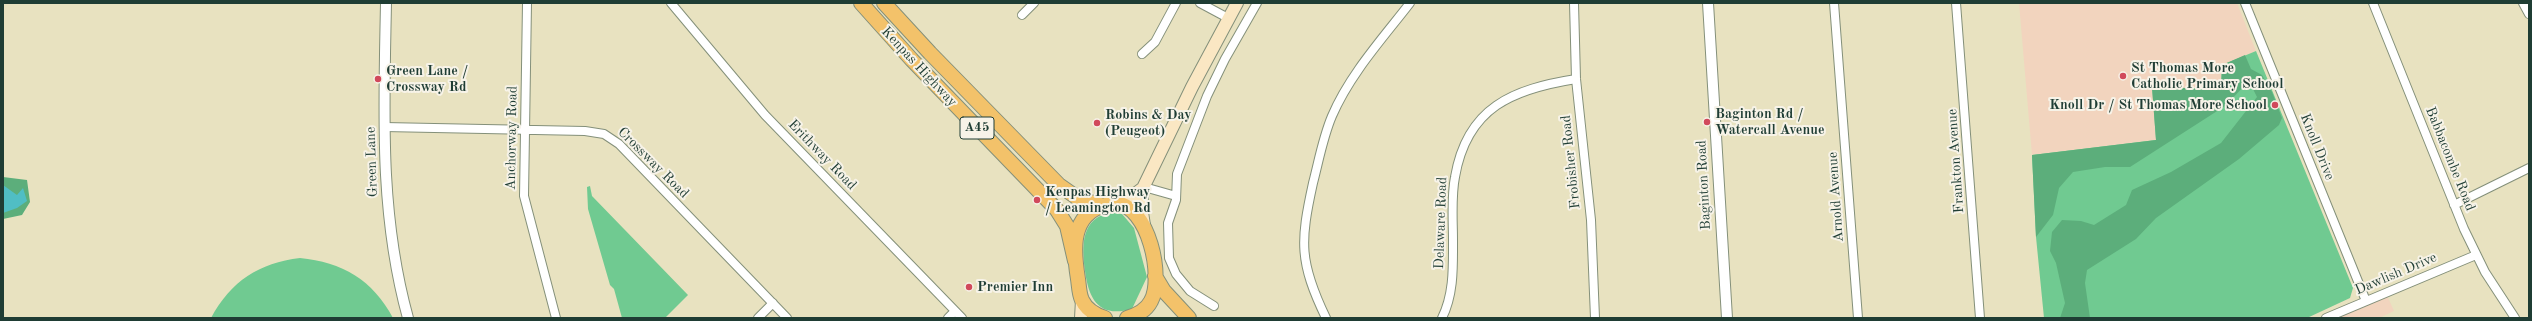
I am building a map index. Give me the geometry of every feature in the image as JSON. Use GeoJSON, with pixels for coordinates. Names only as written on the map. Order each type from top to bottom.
{"type":"FeatureCollection","features":[{"type":"Feature","properties":{"kind":"highway","name":"Kenpas Highway"},"geometry":{"type":"LineString","coordinates":[[861,3],[912,60],[1058,210],[1067,226],[1075,262]]}},
{"type":"Feature","properties":{"kind":"highway","name":"Kenpas Highway"},"geometry":{"type":"LineString","coordinates":[[884,3],[930,53],[1059,185],[1079,199],[1130,208],[1144,225]]}},
{"type":"Feature","properties":{"kind":"highway"},"geometry":{"type":"LineString","coordinates":[[1105,318],[1091,311],[1082,300],[1075,262],[1076,237],[1081,223],[1090,213],[1109,204]]}},
{"type":"Feature","properties":{"kind":"highway"},"geometry":{"type":"LineString","coordinates":[[1129,317],[1145,310],[1150,303],[1156,286],[1144,225]]}},
{"type":"Feature","properties":{"kind":"highway"},"geometry":{"type":"LineString","coordinates":[[1155,276],[1164,291],[1189,318]]}},
{"type":"Feature","properties":{"kind":"highway"},"geometry":{"type":"LineString","coordinates":[[1129,317],[1152,318]]}},
{"type":"Feature","properties":{"kind":"main road"},"geometry":{"type":"LineString","coordinates":[[1144,225],[1141,206],[1144,188],[1192,87],[1228,18],[1238,3]]}},
{"type":"Feature","properties":{"kind":"main road"},"geometry":{"type":"LineString","coordinates":[[1109,204],[1131,197],[1144,188]]}},
{"type":"Feature","properties":{"kind":"main road"},"geometry":{"type":"LineString","coordinates":[[1081,318],[1082,300]]}},
{"type":"Feature","properties":{"kind":"street","name":"Green Lane"},"geometry":{"type":"LineString","coordinates":[[386,3],[384,162],[390,233],[398,282],[408,318]]}},
{"type":"Feature","properties":{"kind":"street","name":"Anchorway Road"},"geometry":{"type":"LineString","coordinates":[[527,3],[524,196],[556,318]]}},
{"type":"Feature","properties":{"kind":"street","name":"Erithway Road"},"geometry":{"type":"LineString","coordinates":[[671,3],[765,115],[962,318]]}},
{"type":"Feature","properties":{"kind":"street"},"geometry":{"type":"LineString","coordinates":[[1022,15],[1034,3]]}},
{"type":"Feature","properties":{"kind":"street"},"geometry":{"type":"LineString","coordinates":[[1142,54],[1155,42],[1176,3]]}},
{"type":"Feature","properties":{"kind":"street"},"geometry":{"type":"LineString","coordinates":[[1200,3],[1228,18]]}},
{"type":"Feature","properties":{"kind":"street"},"geometry":{"type":"LineString","coordinates":[[1214,306],[1190,291],[1176,274],[1171,265],[1168,250],[1168,223],[1176,196],[1177,174],[1207,96],[1225,59],[1257,3]]}},
{"type":"Feature","properties":{"kind":"street"},"geometry":{"type":"LineString","coordinates":[[1326,318],[1307,273],[1302,244],[1306,214],[1322,146],[1333,114],[1347,87],[1410,3]]}},
{"type":"Feature","properties":{"kind":"street","name":"Frobisher Road"},"geometry":{"type":"LineString","coordinates":[[1574,3],[1576,79],[1591,220],[1595,318]]}},
{"type":"Feature","properties":{"kind":"street","name":"Baginton Road"},"geometry":{"type":"LineString","coordinates":[[1708,3],[1727,318]]}},
{"type":"Feature","properties":{"kind":"street","name":"Arnold Avenue"},"geometry":{"type":"LineString","coordinates":[[1834,3],[1858,318]]}},
{"type":"Feature","properties":{"kind":"street","name":"Frankton Avenue"},"geometry":{"type":"LineString","coordinates":[[1956,3],[1980,318]]}},
{"type":"Feature","properties":{"kind":"street","name":"Knoll Drive"},"geometry":{"type":"LineString","coordinates":[[2245,3],[2366,301]]}},
{"type":"Feature","properties":{"kind":"street","name":"Babbacombe Road"},"geometry":{"type":"LineString","coordinates":[[2373,3],[2454,205],[2476,255],[2515,318]]}},
{"type":"Feature","properties":{"kind":"street"},"geometry":{"type":"LineString","coordinates":[[2523,3],[2529,14]]}},
{"type":"Feature","properties":{"kind":"street","name":"Delaware Road"},"geometry":{"type":"LineString","coordinates":[[1442,318],[1452,282],[1454,178],[1462,151],[1469,136],[1484,115],[1516,93],[1540,85],[1576,79]]}},
{"type":"Feature","properties":{"kind":"street","name":"Crossway Road"},"geometry":{"type":"LineString","coordinates":[[384,128],[593,131],[612,138],[787,318]]}},
{"type":"Feature","properties":{"kind":"street"},"geometry":{"type":"LineString","coordinates":[[2454,205],[2529,168]]}},
{"type":"Feature","properties":{"kind":"street"},"geometry":{"type":"LineString","coordinates":[[1144,188],[1176,196]]}},
{"type":"Feature","properties":{"kind":"street","name":"Dawlish Drive"},"geometry":{"type":"LineString","coordinates":[[2326,318],[2476,255]]}},
{"type":"Feature","properties":{"kind":"street"},"geometry":{"type":"LineString","coordinates":[[758,318],[773,303]]}},
{"type":"Feature","properties":{"kind":"street"},"geometry":{"type":"LineString","coordinates":[[948,318],[955,311]]}},
{"type":"Feature","properties":{"kind":"shaded area","name":"St Thomas More Catholic Primary School"},"geometry":{"type":"Polygon","coordinates":[[[2019,3],[2237,3],[2256,51],[2222,65],[2221,89],[2156,140],[2032,155],[2019,3]]]}},
{"type":"Feature","properties":{"kind":"shaded area"},"geometry":{"type":"Polygon","coordinates":[[[2386,293],[2394,311],[2379,318],[2326,318],[2386,293]]]}},
{"type":"Feature","properties":{"kind":"green space"},"geometry":{"type":"Polygon","coordinates":[[[2256,51],[2353,288],[2350,298],[2307,318],[2044,318],[2036,237],[2032,155],[2156,140],[2152,87],[2221,89],[2222,65],[2256,51]]]}},
{"type":"Feature","properties":{"kind":"green space"},"geometry":{"type":"Polygon","coordinates":[[[2245,55],[2251,69],[2262,75],[2272,92],[2282,118],[2279,125],[2239,159],[2156,218],[2136,239],[2087,270],[2085,283],[2090,318],[2060,318],[2065,303],[2056,263],[2050,251],[2052,232],[2062,220],[2081,221],[2094,225],[2126,205],[2132,190],[2171,172],[2221,143],[2257,97],[2250,83],[2247,83],[2225,106],[2130,167],[2105,167],[2073,172],[2059,188],[2053,215],[2036,237],[2032,155],[2156,140],[2152,87],[2221,89],[2222,65],[2245,55]]]}},
{"type":"Feature","properties":{"kind":"green space"},"geometry":{"type":"Polygon","coordinates":[[[3,177],[27,180],[30,202],[22,215],[3,219],[3,177]]]}},
{"type":"Feature","properties":{"kind":"green space"},"geometry":{"type":"Polygon","coordinates":[[[590,186],[592,196],[688,295],[665,318],[622,318],[614,289],[610,285],[588,209],[587,187],[590,186]]]}},
{"type":"Feature","properties":{"kind":"green space"},"geometry":{"type":"Polygon","coordinates":[[[1112,212],[1122,214],[1134,228],[1147,277],[1132,309],[1121,311],[1104,309],[1093,298],[1087,281],[1083,252],[1085,234],[1094,220],[1102,215],[1112,212]]]}},
{"type":"Feature","properties":{"kind":"green space"},"geometry":{"type":"Polygon","coordinates":[[[300,258],[329,264],[355,275],[376,293],[393,318],[211,318],[228,294],[237,284],[248,276],[259,269],[272,264],[300,258]]]}},
{"type":"Feature","properties":{"kind":"water"},"geometry":{"type":"Polygon","coordinates":[[[3,185],[17,195],[23,188],[27,201],[17,208],[3,213],[3,185]]]}},
{"type":"Feature","properties":{"kind":"place","name":"St Thomas More Catholic Primary School"},"geometry":{"type":"Point","coordinates":[2123,76]}},
{"type":"Feature","properties":{"kind":"place","name":"Green Lane / Crossway Rd"},"geometry":{"type":"Point","coordinates":[378,79]}},
{"type":"Feature","properties":{"kind":"place","name":"Knoll Dr / St Thomas More School"},"geometry":{"type":"Point","coordinates":[2275,105]}},
{"type":"Feature","properties":{"kind":"place","name":"Baginton Rd / Watercall Avenue"},"geometry":{"type":"Point","coordinates":[1707,122]}},
{"type":"Feature","properties":{"kind":"place","name":"Robins & Day (Peugeot)"},"geometry":{"type":"Point","coordinates":[1097,123]}},
{"type":"Feature","properties":{"kind":"place","name":"Kenpas Highway / Leamington Rd"},"geometry":{"type":"Point","coordinates":[1037,200]}},
{"type":"Feature","properties":{"kind":"place","name":"Premier Inn"},"geometry":{"type":"Point","coordinates":[969,287]}}]}
